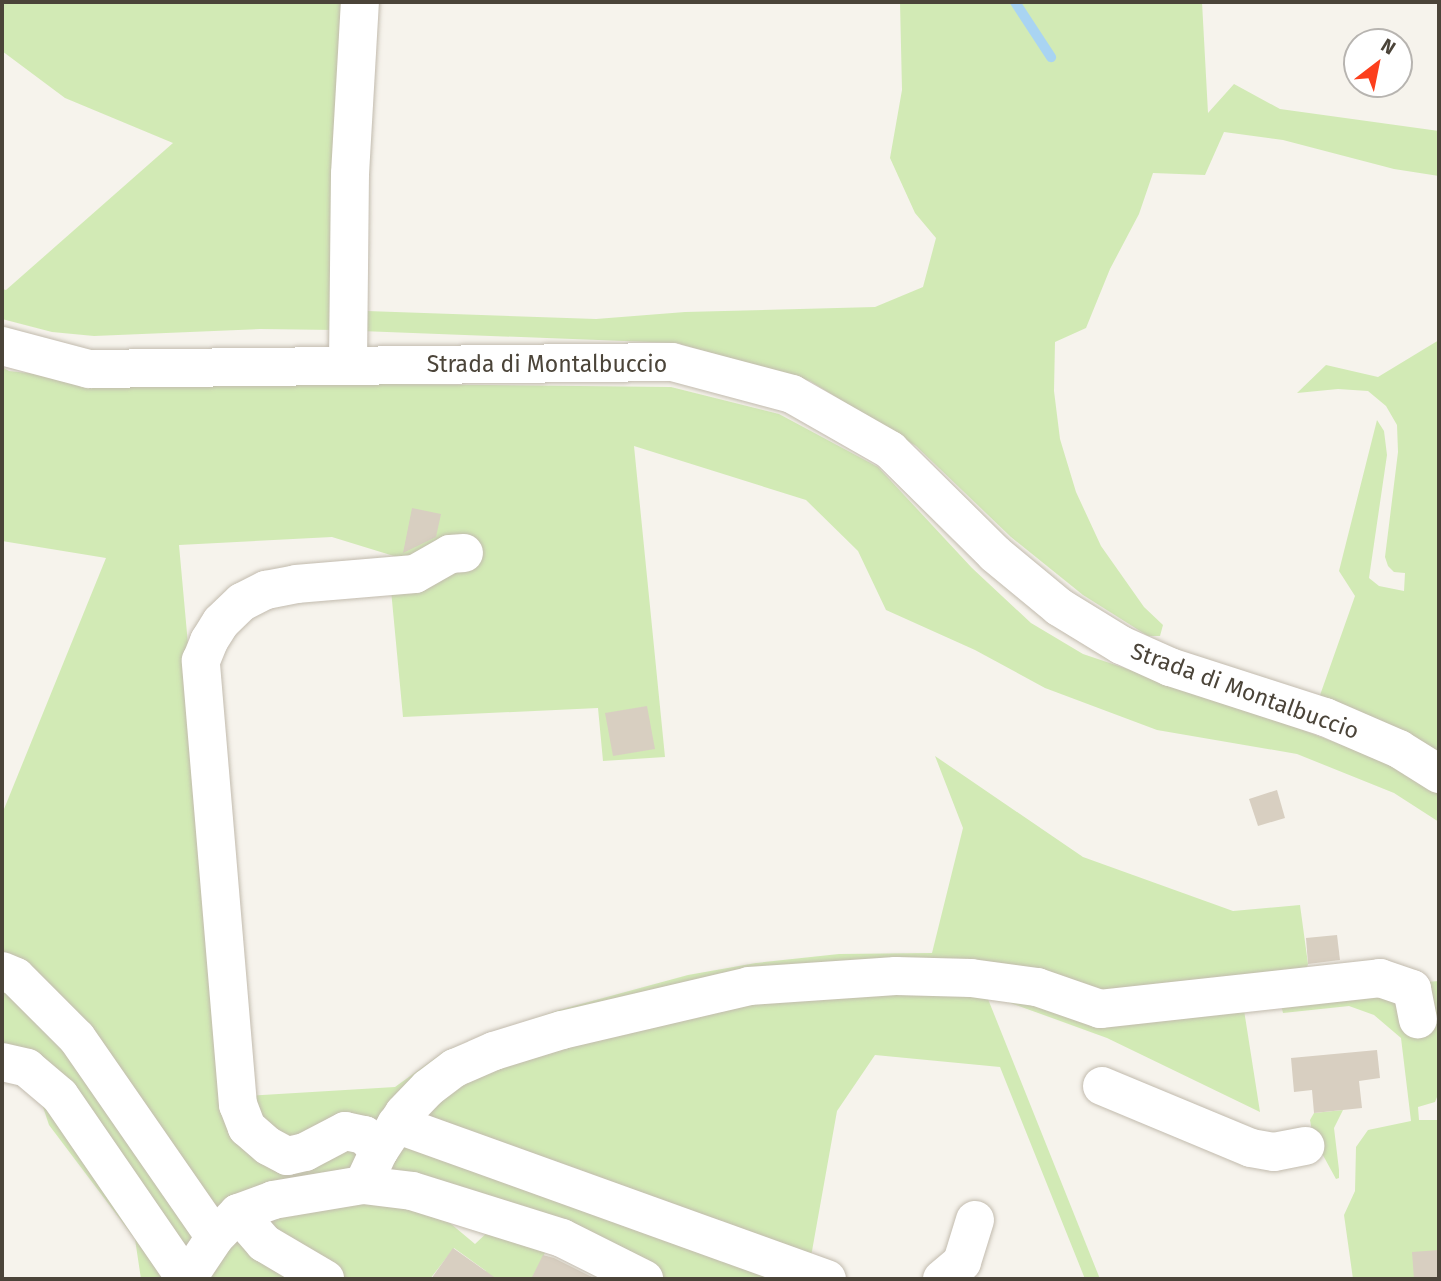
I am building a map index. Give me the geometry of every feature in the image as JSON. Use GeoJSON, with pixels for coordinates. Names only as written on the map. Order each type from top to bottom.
{"type":"FeatureCollection","features":[{"type":"Feature","properties":{"kind":"street"},"geometry":{"type":"LineString","coordinates":[[348,364],[350,174],[360,2]]}},
{"type":"Feature","properties":{"kind":"street","name":"Strada di Montalbuccio"},"geometry":{"type":"LineString","coordinates":[[2,346],[89,369],[672,362],[792,394],[890,450],[995,554],[1059,607],[1121,645],[1170,667],[1325,717],[1399,750],[1439,774]]}},
{"type":"Feature","properties":{"kind":"street"},"geometry":{"type":"LineString","coordinates":[[464,553],[450,554],[415,573],[296,584],[266,590],[242,602],[221,622],[201,661],[238,1105],[247,1128],[268,1146],[287,1156],[305,1152],[345,1132],[388,1137],[827,1279]]}},
{"type":"Feature","properties":{"kind":"street"},"geometry":{"type":"LineString","coordinates":[[2,971],[16,977],[77,1038],[226,1225],[264,1243],[325,1279]]}},
{"type":"Feature","properties":{"kind":"street"},"geometry":{"type":"LineString","coordinates":[[363,1185],[388,1137],[428,1088],[454,1068],[494,1051],[562,1030],[749,986],[895,976],[971,978],[1037,987],[1100,1009],[1380,978],[1412,989],[1418,1019]]}},
{"type":"Feature","properties":{"kind":"street"},"geometry":{"type":"LineString","coordinates":[[2,1062],[27,1068],[60,1096],[187,1279],[226,1225],[274,1200],[363,1185],[412,1191],[562,1238],[644,1279]]}},
{"type":"Feature","properties":{"kind":"street"},"geometry":{"type":"LineString","coordinates":[[1102,1086],[1251,1148],[1274,1152],[1305,1146]]}},
{"type":"Feature","properties":{"kind":"street"},"geometry":{"type":"LineString","coordinates":[[942,1279],[962,1262],[975,1220]]}},
{"type":"Feature","properties":{"kind":"green space"},"geometry":{"type":"Polygon","coordinates":[[[2,2],[347,2],[338,310],[596,319],[685,312],[875,307],[923,287],[936,238],[915,213],[890,158],[902,90],[900,2],[1202,2],[1208,113],[1234,84],[1280,109],[1439,131],[1439,176],[1394,169],[1283,140],[1224,132],[1205,175],[1153,173],[1139,214],[1110,269],[1086,328],[1055,342],[1054,391],[1060,439],[1076,492],[1101,546],[1144,607],[1163,625],[1160,636],[1148,636],[1083,595],[1011,537],[916,446],[810,381],[676,343],[260,329],[94,336],[52,332],[2,319],[2,289],[6,290],[173,143],[65,98],[2,51],[2,2]]]}},
{"type":"Feature","properties":{"kind":"green space"},"geometry":{"type":"Polygon","coordinates":[[[1439,340],[1439,758],[1319,698],[1355,596],[1339,571],[1377,420],[1384,431],[1387,455],[1369,578],[1379,586],[1404,591],[1405,573],[1394,572],[1385,557],[1398,452],[1397,425],[1386,406],[1368,391],[1338,389],[1297,393],[1326,365],[1378,377],[1439,340]]]}},
{"type":"Feature","properties":{"kind":"green space"},"geometry":{"type":"Polygon","coordinates":[[[2,367],[9,371],[100,381],[671,387],[779,414],[878,467],[972,568],[1031,623],[1083,654],[1255,712],[1395,765],[1439,794],[1439,822],[1394,793],[1297,754],[1157,730],[1045,688],[975,650],[886,610],[858,551],[806,500],[634,446],[665,757],[603,761],[598,708],[403,717],[391,590],[397,557],[332,537],[179,545],[229,1097],[395,1087],[445,1051],[479,1038],[559,1010],[688,975],[756,963],[839,954],[932,953],[963,828],[935,756],[1083,857],[1233,911],[1300,905],[1308,964],[1304,977],[1122,999],[969,967],[488,1047],[322,1205],[403,1202],[444,1218],[475,1244],[491,1229],[546,1251],[533,1276],[539,1279],[480,1279],[486,1271],[454,1248],[430,1279],[141,1279],[135,1239],[49,1125],[27,1059],[2,1052],[2,814],[106,558],[2,541],[2,367]]]}},
{"type":"Feature","properties":{"kind":"green space"},"geometry":{"type":"Polygon","coordinates":[[[1439,981],[1439,1092],[1435,1102],[1418,1107],[1419,1120],[1437,1120],[1439,1130],[1439,1279],[1353,1279],[1344,1215],[1355,1191],[1356,1147],[1368,1130],[1411,1121],[1401,1038],[1374,1015],[1349,1006],[1283,1013],[1281,1005],[1244,1010],[1260,1112],[1107,1038],[986,994],[1100,1279],[1085,1279],[1000,1067],[875,1055],[837,1111],[807,1279],[666,1279],[566,1229],[462,1193],[388,1174],[385,1169],[414,1120],[431,1100],[460,1078],[499,1058],[560,1039],[669,1013],[759,996],[853,988],[973,991],[1047,1002],[1117,1021],[1209,1003],[1359,985],[1378,984],[1400,992],[1414,983],[1439,981]]]}},
{"type":"Feature","properties":{"kind":"green space"},"geometry":{"type":"Polygon","coordinates":[[[1343,1110],[1334,1128],[1339,1170],[1339,1178],[1336,1179],[1313,1137],[1310,1120],[1314,1113],[1343,1110]]]}},
{"type":"Feature","properties":{"kind":"building"},"geometry":{"type":"Polygon","coordinates":[[[412,508],[441,514],[436,537],[403,553],[412,508]]]}},
{"type":"Feature","properties":{"kind":"building"},"geometry":{"type":"Polygon","coordinates":[[[647,706],[655,749],[613,756],[605,713],[647,706]]]}},
{"type":"Feature","properties":{"kind":"building"},"geometry":{"type":"Polygon","coordinates":[[[1277,790],[1285,818],[1258,826],[1249,799],[1277,790]]]}},
{"type":"Feature","properties":{"kind":"building"},"geometry":{"type":"Polygon","coordinates":[[[1337,935],[1340,960],[1308,964],[1306,938],[1337,935]]]}},
{"type":"Feature","properties":{"kind":"building"},"geometry":{"type":"Polygon","coordinates":[[[1377,1050],[1380,1078],[1359,1081],[1362,1108],[1314,1113],[1312,1090],[1294,1092],[1291,1058],[1377,1050]]]}},
{"type":"Feature","properties":{"kind":"building"},"geometry":{"type":"Polygon","coordinates":[[[453,1248],[497,1279],[431,1279],[453,1248]]]}},
{"type":"Feature","properties":{"kind":"building"},"geometry":{"type":"Polygon","coordinates":[[[1439,1250],[1439,1279],[1414,1279],[1412,1252],[1439,1250]]]}},
{"type":"Feature","properties":{"kind":"building"},"geometry":{"type":"Polygon","coordinates":[[[543,1255],[554,1258],[596,1279],[531,1279],[543,1255]]]}},
{"type":"Feature","properties":{"kind":"waterway"},"geometry":{"type":"LineString","coordinates":[[1015,2],[1051,57]]}}]}
